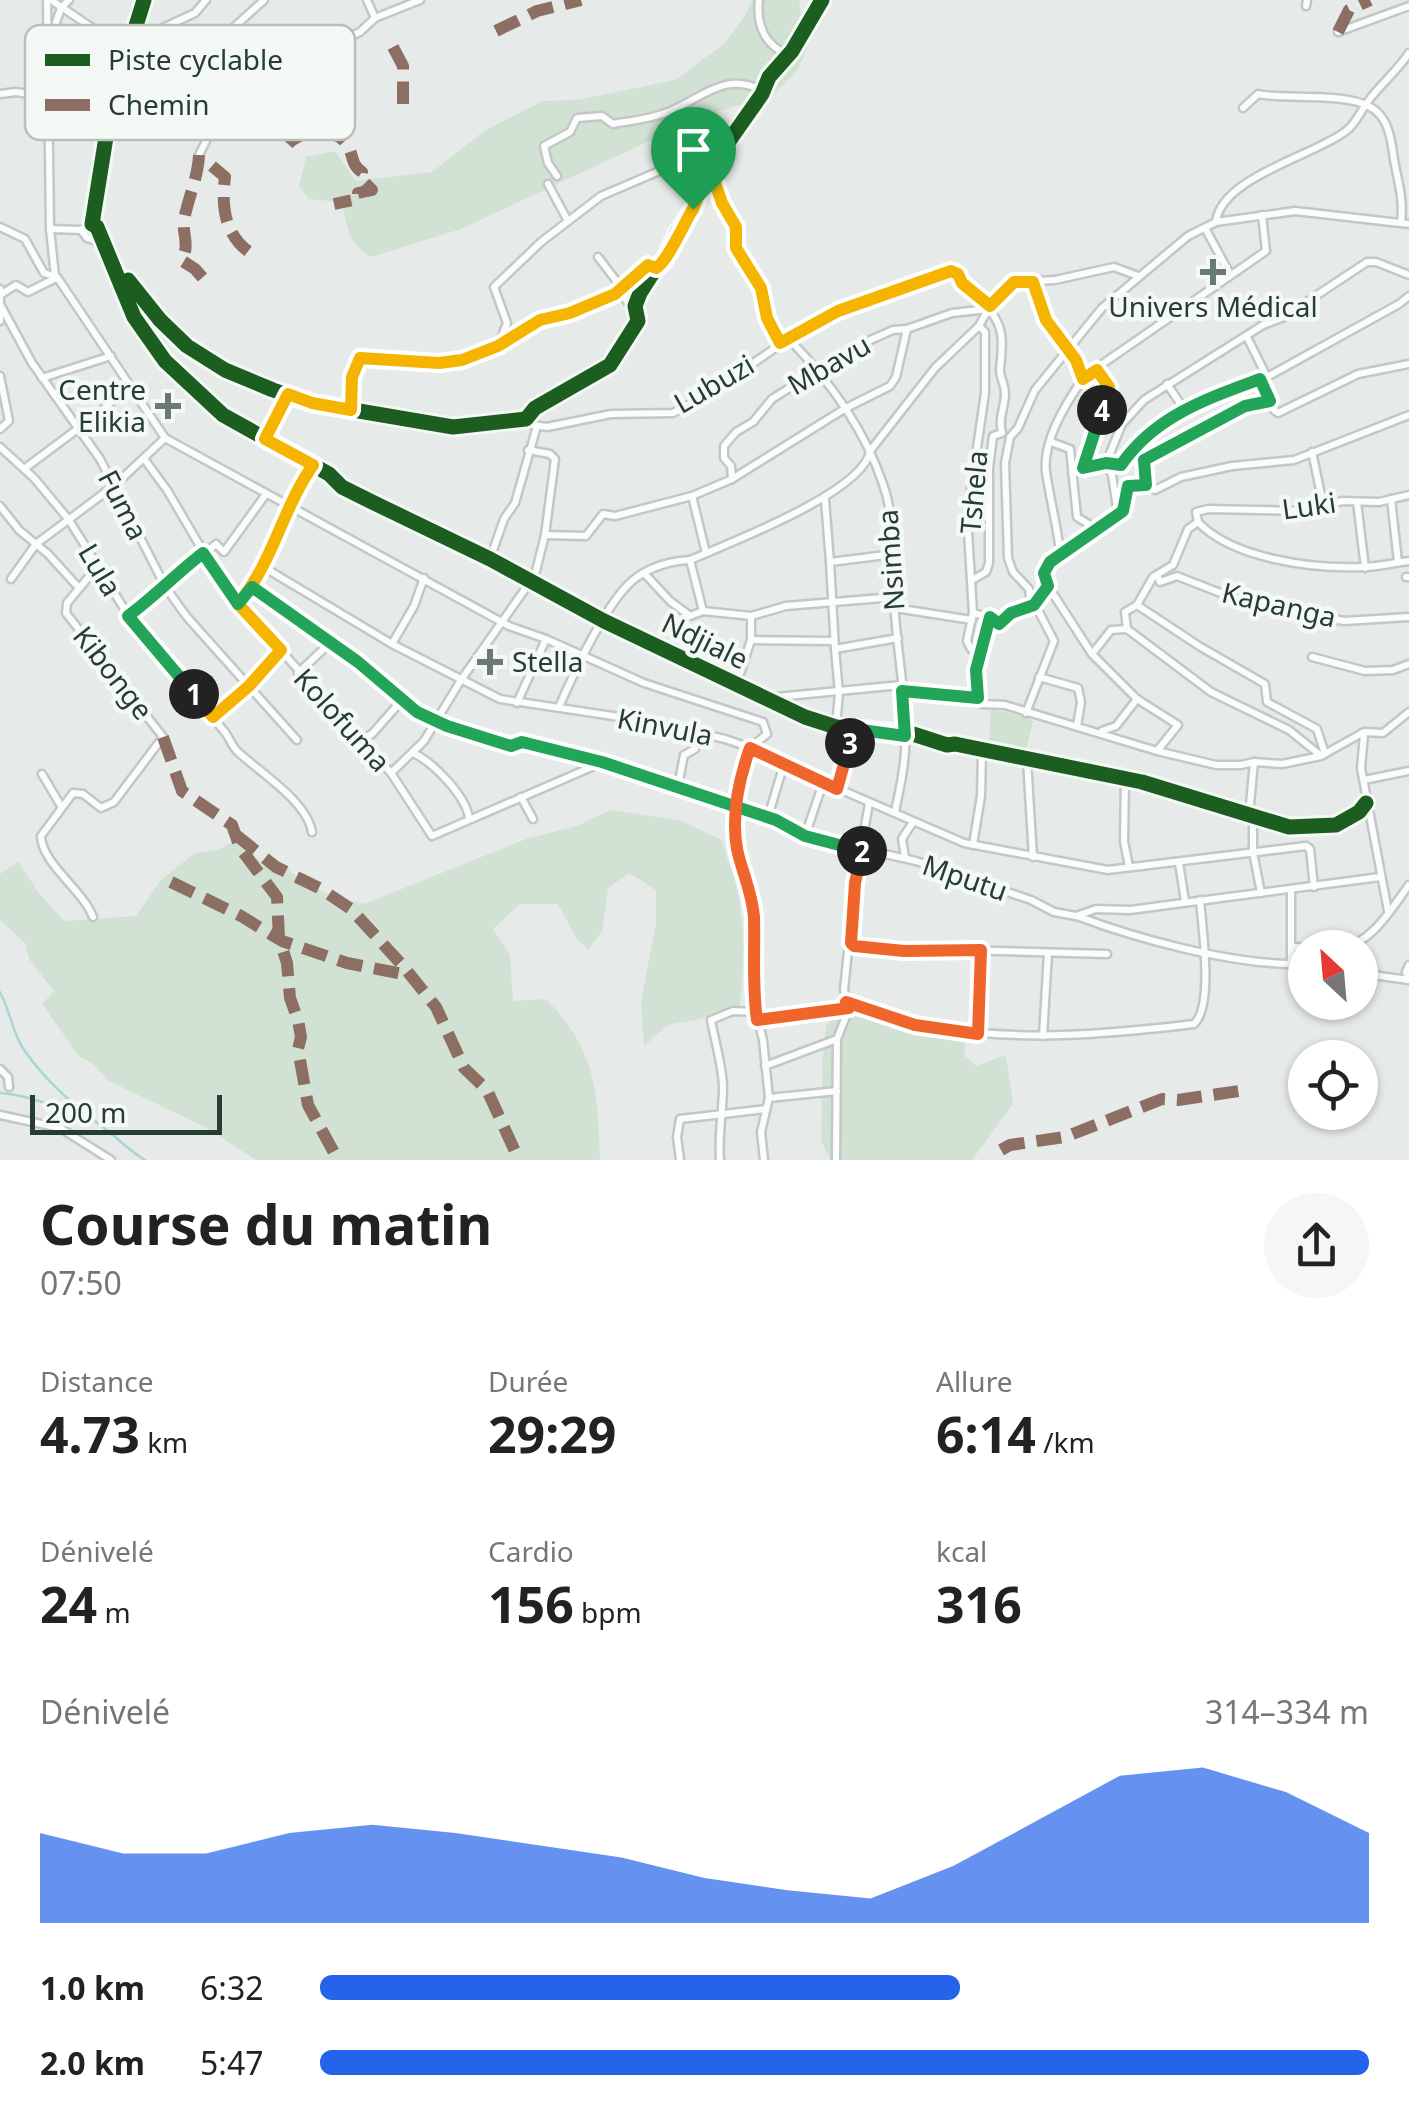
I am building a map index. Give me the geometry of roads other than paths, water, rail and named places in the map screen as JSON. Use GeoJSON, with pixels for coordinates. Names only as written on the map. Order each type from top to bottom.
{"type":"FeatureCollection","features":[{"type":"Feature","properties":{"kind":"street"},"geometry":{"type":"LineString","coordinates":[[47,25],[49,0],[89,25]]}},
{"type":"Feature","properties":{"kind":"street"},"geometry":{"type":"LineString","coordinates":[[56,25],[69,0]]}},
{"type":"Feature","properties":{"kind":"street"},"geometry":{"type":"LineString","coordinates":[[135,25],[144,0]]}},
{"type":"Feature","properties":{"kind":"street"},"geometry":{"type":"LineString","coordinates":[[168,25],[196,12],[206,0]]}},
{"type":"Feature","properties":{"kind":"street"},"geometry":{"type":"LineString","coordinates":[[237,25],[264,0]]}},
{"type":"Feature","properties":{"kind":"street"},"geometry":{"type":"LineString","coordinates":[[368,0],[376,18]]}},
{"type":"Feature","properties":{"kind":"street"},"geometry":{"type":"LineString","coordinates":[[355,34],[376,18],[420,0]]}},
{"type":"Feature","properties":{"kind":"street"},"geometry":{"type":"LineString","coordinates":[[759,0],[757,20],[762,33],[783,54],[790,55]]}},
{"type":"Feature","properties":{"kind":"street"},"geometry":{"type":"LineString","coordinates":[[526,420],[535,408],[610,365],[638,321],[635,306],[693,209],[710,168],[769,77],[790,55],[822,0]]}},
{"type":"Feature","properties":{"kind":"street"},"geometry":{"type":"LineString","coordinates":[[1338,32],[1409,6]]}},
{"type":"Feature","properties":{"kind":"street"},"geometry":{"type":"LineString","coordinates":[[1216,222],[1216,215],[1232,195],[1286,160],[1352,127],[1365,104],[1409,53]]}},
{"type":"Feature","properties":{"kind":"street"},"geometry":{"type":"LineString","coordinates":[[1403,63],[1409,70]]}},
{"type":"Feature","properties":{"kind":"street"},"geometry":{"type":"LineString","coordinates":[[557,176],[548,164],[544,146],[570,132],[577,118],[602,116],[613,124],[658,115],[723,83],[748,84],[763,91]]}},
{"type":"Feature","properties":{"kind":"street"},"geometry":{"type":"LineString","coordinates":[[0,94],[25,93]]}},
{"type":"Feature","properties":{"kind":"street"},"geometry":{"type":"LineString","coordinates":[[1026,713],[1054,641],[1039,612],[1031,606],[1029,588],[1013,572],[1008,558],[1005,462],[1010,437],[1029,399],[1067,348],[1102,308],[1138,276],[1188,236],[1216,222],[1295,212],[1405,223],[1402,190],[1380,114],[1365,104],[1258,94],[1243,108]]}},
{"type":"Feature","properties":{"kind":"street"},"geometry":{"type":"LineString","coordinates":[[49,140],[50,229],[56,277],[165,438],[509,626],[692,701],[762,722],[767,735],[750,748],[734,806],[736,842],[752,901],[756,1016],[769,1098],[760,1132],[764,1160]]}},
{"type":"Feature","properties":{"kind":"street"},"geometry":{"type":"LineString","coordinates":[[50,229],[82,230],[92,224],[105,140]]}},
{"type":"Feature","properties":{"kind":"street"},"geometry":{"type":"LineString","coordinates":[[198,155],[205,140]]}},
{"type":"Feature","properties":{"kind":"street"},"geometry":{"type":"LineString","coordinates":[[498,346],[506,323],[494,287],[525,257],[602,196],[692,158],[707,156],[714,146],[727,141]]}},
{"type":"Feature","properties":{"kind":"street"},"geometry":{"type":"LineString","coordinates":[[710,168],[722,203],[736,227],[736,248],[761,288],[767,318],[780,343]]}},
{"type":"Feature","properties":{"kind":"street"},"geometry":{"type":"LineString","coordinates":[[548,184],[568,221]]}},
{"type":"Feature","properties":{"kind":"street"},"geometry":{"type":"LineString","coordinates":[[1060,552],[1046,473],[1051,442],[1062,413],[1083,379],[1266,251],[1262,216]]}},
{"type":"Feature","properties":{"kind":"street","name":"Ndjiale"},"geometry":{"type":"LineString","coordinates":[[92,224],[97,227],[134,317],[164,361],[217,411],[356,494],[764,698],[836,728],[918,735],[1125,779],[1291,828],[1318,823],[1331,826],[1359,812],[1366,803]]}},
{"type":"Feature","properties":{"kind":"street"},"geometry":{"type":"LineString","coordinates":[[0,227],[25,239],[44,273],[56,277]]}},
{"type":"Feature","properties":{"kind":"street"},"geometry":{"type":"LineString","coordinates":[[1205,228],[1230,274]]}},
{"type":"Feature","properties":{"kind":"street"},"geometry":{"type":"LineString","coordinates":[[82,230],[87,238],[101,242]]}},
{"type":"Feature","properties":{"kind":"street"},"geometry":{"type":"LineString","coordinates":[[598,257],[629,304],[635,306]]}},
{"type":"Feature","properties":{"kind":"street"},"geometry":{"type":"LineString","coordinates":[[1106,463],[1133,410],[1168,384],[1368,262],[1409,275]]}},
{"type":"Feature","properties":{"kind":"street"},"geometry":{"type":"LineString","coordinates":[[351,410],[352,377],[360,358],[452,363],[498,346],[540,320],[570,313],[620,290],[648,265],[656,268]]}},
{"type":"Feature","properties":{"kind":"street"},"geometry":{"type":"LineString","coordinates":[[559,706],[624,589],[644,573],[674,561],[690,560],[825,500],[868,461],[870,451],[935,368],[979,326],[1014,282],[1061,279],[1114,267],[1138,276]]}},
{"type":"Feature","properties":{"kind":"street","name":"Lubuzi"},"geometry":{"type":"LineString","coordinates":[[537,426],[547,428],[611,414],[675,412],[788,338],[864,300],[951,271],[990,308]]}},
{"type":"Feature","properties":{"kind":"street"},"geometry":{"type":"LineString","coordinates":[[0,322],[0,293],[16,285],[28,292],[56,277]]}},
{"type":"Feature","properties":{"kind":"street"},"geometry":{"type":"LineString","coordinates":[[118,278],[128,280],[188,346],[226,370],[312,403],[453,427],[526,420],[537,426],[515,503],[504,520],[490,559]]}},
{"type":"Feature","properties":{"kind":"street"},"geometry":{"type":"LineString","coordinates":[[1033,282],[1046,320],[1083,379]]}},
{"type":"Feature","properties":{"kind":"street"},"geometry":{"type":"LineString","coordinates":[[1072,472],[1106,463],[1121,465],[1140,438],[1184,409],[1263,378],[1409,296]]}},
{"type":"Feature","properties":{"kind":"street","name":"Fuma"},"geometry":{"type":"LineString","coordinates":[[1,306],[18,343],[115,486],[166,588],[187,618],[296,740]]}},
{"type":"Feature","properties":{"kind":"street"},"geometry":{"type":"LineString","coordinates":[[972,580],[986,572],[989,563],[989,468],[993,436],[1002,433],[1000,413],[1006,396],[1000,375],[1004,348],[1001,328],[990,308]]}},
{"type":"Feature","properties":{"kind":"street","name":"Mbavu"},"geometry":{"type":"LineString","coordinates":[[732,479],[732,466],[724,458],[726,442],[750,425],[772,399],[794,385],[805,385],[868,341],[893,330],[959,311],[990,308]]}},
{"type":"Feature","properties":{"kind":"street","name":"Tshela"},"geometry":{"type":"LineString","coordinates":[[979,326],[985,332],[987,372],[968,516],[972,580],[968,645],[980,652]]}},
{"type":"Feature","properties":{"kind":"street"},"geometry":{"type":"LineString","coordinates":[[545,535],[586,536],[600,515],[615,516],[692,496],[732,479],[894,382],[906,329]]}},
{"type":"Feature","properties":{"kind":"street"},"geometry":{"type":"LineString","coordinates":[[1247,337],[1278,414],[1353,376],[1409,364]]}},
{"type":"Feature","properties":{"kind":"street","name":"Nsimba"},"geometry":{"type":"LineString","coordinates":[[788,338],[823,374],[846,408],[870,451],[886,493],[894,554],[894,608],[905,736],[895,812]]}},
{"type":"Feature","properties":{"kind":"street"},"geometry":{"type":"LineString","coordinates":[[42,378],[110,356]]}},
{"type":"Feature","properties":{"kind":"street"},"geometry":{"type":"LineString","coordinates":[[1083,468],[1110,391],[1097,370]]}},
{"type":"Feature","properties":{"kind":"street"},"geometry":{"type":"LineString","coordinates":[[0,376],[9,421],[0,430]]}},
{"type":"Feature","properties":{"kind":"street"},"geometry":{"type":"LineString","coordinates":[[1168,384],[1184,409]]}},
{"type":"Feature","properties":{"kind":"street"},"geometry":{"type":"LineString","coordinates":[[24,469],[130,386]]}},
{"type":"Feature","properties":{"kind":"street"},"geometry":{"type":"LineString","coordinates":[[265,439],[288,394]]}},
{"type":"Feature","properties":{"kind":"street"},"geometry":{"type":"LineString","coordinates":[[1146,485],[1144,460],[1245,406],[1270,401]]}},
{"type":"Feature","properties":{"kind":"street"},"geometry":{"type":"LineString","coordinates":[[1157,751],[1178,728],[1174,721],[1136,699],[1092,654],[1048,586],[1046,566],[1060,552],[1123,511],[1128,486],[1146,485],[1155,490],[1182,477],[1253,462],[1287,462],[1409,414]]}},
{"type":"Feature","properties":{"kind":"street"},"geometry":{"type":"LineString","coordinates":[[11,578],[36,544],[115,486],[165,438]]}},
{"type":"Feature","properties":{"kind":"street"},"geometry":{"type":"LineString","coordinates":[[1051,442],[1070,449],[1076,517],[1095,528]]}},
{"type":"Feature","properties":{"kind":"street","name":"Lula"},"geometry":{"type":"LineString","coordinates":[[0,446],[69,520],[128,616],[236,750],[308,816],[312,832]]}},
{"type":"Feature","properties":{"kind":"street"},"geometry":{"type":"LineString","coordinates":[[390,774],[413,752],[534,575],[545,535],[554,459],[550,454],[528,450]]}},
{"type":"Feature","properties":{"kind":"street"},"geometry":{"type":"LineString","coordinates":[[1312,452],[1323,505]]}},
{"type":"Feature","properties":{"kind":"street","name":"Kolofuma"},"geometry":{"type":"LineString","coordinates":[[145,460],[238,604],[390,774],[432,836],[469,818]]}},
{"type":"Feature","properties":{"kind":"street"},"geometry":{"type":"LineString","coordinates":[[1106,463],[1117,508],[1123,511]]}},
{"type":"Feature","properties":{"kind":"street"},"geometry":{"type":"LineString","coordinates":[[238,604],[265,568],[291,509],[294,492],[313,465]]}},
{"type":"Feature","properties":{"kind":"street"},"geometry":{"type":"LineString","coordinates":[[128,616],[216,544],[224,552],[266,494]]}},
{"type":"Feature","properties":{"kind":"street","name":"Luki"},"geometry":{"type":"LineString","coordinates":[[1198,522],[1195,513],[1208,509],[1292,512],[1409,495]]}},
{"type":"Feature","properties":{"kind":"street"},"geometry":{"type":"LineString","coordinates":[[692,496],[706,553]]}},
{"type":"Feature","properties":{"kind":"street"},"geometry":{"type":"LineString","coordinates":[[1391,498],[1398,562]]}},
{"type":"Feature","properties":{"kind":"street"},"geometry":{"type":"LineString","coordinates":[[825,500],[839,692],[836,728]]}},
{"type":"Feature","properties":{"kind":"street"},"geometry":{"type":"LineString","coordinates":[[1357,502],[1366,568]]}},
{"type":"Feature","properties":{"kind":"street"},"geometry":{"type":"LineString","coordinates":[[0,506],[79,588],[98,567]]}},
{"type":"Feature","properties":{"kind":"street"},"geometry":{"type":"LineString","coordinates":[[1127,629],[1125,612],[1137,604],[1151,578],[1173,565],[1188,528],[1198,522],[1216,538],[1300,564],[1366,568],[1409,561]]}},
{"type":"Feature","properties":{"kind":"street"},"geometry":{"type":"LineString","coordinates":[[830,562],[894,554]]}},
{"type":"Feature","properties":{"kind":"street"},"geometry":{"type":"LineString","coordinates":[[690,560],[703,611]]}},
{"type":"Feature","properties":{"kind":"street","name":"Kinvula"},"geometry":{"type":"LineString","coordinates":[[265,568],[392,644],[500,700],[559,706],[699,731],[750,748],[973,845],[1098,869],[1306,846],[1314,887]]}},
{"type":"Feature","properties":{"kind":"street"},"geometry":{"type":"LineString","coordinates":[[644,573],[690,616],[703,611],[752,616],[786,606],[894,596]]}},
{"type":"Feature","properties":{"kind":"street","name":"Kapanga"},"geometry":{"type":"LineString","coordinates":[[1157,575],[1160,582],[1177,576],[1246,603],[1344,621],[1409,616]]}},
{"type":"Feature","properties":{"kind":"street"},"geometry":{"type":"LineString","coordinates":[[392,644],[414,606],[424,578]]}},
{"type":"Feature","properties":{"kind":"street"},"geometry":{"type":"LineString","coordinates":[[894,608],[990,617],[999,624],[1011,613],[1031,606],[1048,586]]}},
{"type":"Feature","properties":{"kind":"street","name":"Mputu"},"geometry":{"type":"LineString","coordinates":[[252,587],[435,721],[511,746],[522,742],[602,762],[768,817],[805,836],[905,858],[1027,898],[1047,910],[1076,916],[1096,909],[1126,910],[1380,876]]}},
{"type":"Feature","properties":{"kind":"street","name":"Kibonge"},"geometry":{"type":"LineString","coordinates":[[60,806],[78,792],[95,806],[108,806],[162,737],[65,608],[79,588]]}},
{"type":"Feature","properties":{"kind":"street"},"geometry":{"type":"LineString","coordinates":[[1137,604],[1265,684],[1266,702],[1317,729],[1323,755]]}},
{"type":"Feature","properties":{"kind":"street"},"geometry":{"type":"LineString","coordinates":[[737,683],[751,640],[752,616]]}},
{"type":"Feature","properties":{"kind":"street"},"geometry":{"type":"LineString","coordinates":[[990,617],[976,670],[980,704],[1005,705],[1216,765],[1282,764],[1323,755],[1364,732],[1382,733],[1409,712]]}},
{"type":"Feature","properties":{"kind":"street"},"geometry":{"type":"LineString","coordinates":[[1092,654],[1110,630],[1127,629],[1211,692],[1289,730],[1323,755]]}},
{"type":"Feature","properties":{"kind":"street"},"geometry":{"type":"LineString","coordinates":[[517,703],[546,638]]}},
{"type":"Feature","properties":{"kind":"street"},"geometry":{"type":"LineString","coordinates":[[751,640],[835,645],[898,638]]}},
{"type":"Feature","properties":{"kind":"street"},"geometry":{"type":"LineString","coordinates":[[298,673],[330,643]]}},
{"type":"Feature","properties":{"kind":"street"},"geometry":{"type":"LineString","coordinates":[[213,717],[249,686],[281,650]]}},
{"type":"Feature","properties":{"kind":"street"},"geometry":{"type":"LineString","coordinates":[[1312,657],[1365,671],[1393,670],[1409,664]]}},
{"type":"Feature","properties":{"kind":"street"},"geometry":{"type":"LineString","coordinates":[[1039,677],[1078,688],[1081,702],[1077,726]]}},
{"type":"Feature","properties":{"kind":"street"},"geometry":{"type":"LineString","coordinates":[[764,698],[901,688],[978,698]]}},
{"type":"Feature","properties":{"kind":"street"},"geometry":{"type":"LineString","coordinates":[[1093,730],[1113,728],[1136,699]]}},
{"type":"Feature","properties":{"kind":"street"},"geometry":{"type":"LineString","coordinates":[[359,740],[372,734],[402,700]]}},
{"type":"Feature","properties":{"kind":"street"},"geometry":{"type":"LineString","coordinates":[[837,789],[854,729]]}},
{"type":"Feature","properties":{"kind":"street"},"geometry":{"type":"LineString","coordinates":[[678,787],[684,755],[694,750],[699,731]]}},
{"type":"Feature","properties":{"kind":"street"},"geometry":{"type":"LineString","coordinates":[[1364,732],[1361,762],[1366,803],[1388,912]]}},
{"type":"Feature","properties":{"kind":"street"},"geometry":{"type":"LineString","coordinates":[[973,845],[981,796],[982,751]]}},
{"type":"Feature","properties":{"kind":"street"},"geometry":{"type":"LineString","coordinates":[[413,752],[440,770],[460,796],[469,818],[602,762]]}},
{"type":"Feature","properties":{"kind":"street"},"geometry":{"type":"LineString","coordinates":[[1027,760],[1032,857]]}},
{"type":"Feature","properties":{"kind":"street"},"geometry":{"type":"LineString","coordinates":[[1254,762],[1252,852],[1261,893]]}},
{"type":"Feature","properties":{"kind":"street"},"geometry":{"type":"LineString","coordinates":[[768,817],[784,764]]}},
{"type":"Feature","properties":{"kind":"street"},"geometry":{"type":"LineString","coordinates":[[1364,780],[1409,772]]}},
{"type":"Feature","properties":{"kind":"street"},"geometry":{"type":"LineString","coordinates":[[42,774],[60,806],[41,836],[41,844],[87,904],[92,918]]}},
{"type":"Feature","properties":{"kind":"street"},"geometry":{"type":"LineString","coordinates":[[1125,779],[1124,842],[1129,868]]}},
{"type":"Feature","properties":{"kind":"street"},"geometry":{"type":"LineString","coordinates":[[805,836],[823,782]]}},
{"type":"Feature","properties":{"kind":"street"},"geometry":{"type":"LineString","coordinates":[[521,798],[533,820]]}},
{"type":"Feature","properties":{"kind":"street"},"geometry":{"type":"LineString","coordinates":[[836,1160],[837,1040],[848,1005],[844,986],[869,802]]}},
{"type":"Feature","properties":{"kind":"street"},"geometry":{"type":"LineString","coordinates":[[905,858],[902,839],[913,822]]}},
{"type":"Feature","properties":{"kind":"street"},"geometry":{"type":"LineString","coordinates":[[1179,863],[1185,901]]}},
{"type":"Feature","properties":{"kind":"street"},"geometry":{"type":"LineString","coordinates":[[1375,930],[1409,885]]}},
{"type":"Feature","properties":{"kind":"street"},"geometry":{"type":"LineString","coordinates":[[1290,890],[1291,930]]}},
{"type":"Feature","properties":{"kind":"street"},"geometry":{"type":"LineString","coordinates":[[720,1160],[718,1129],[723,1080],[711,1020],[733,1011],[756,1016],[848,1005],[915,1025],[978,1034],[1044,1036],[1197,1022],[1204,998],[1200,900]]}},
{"type":"Feature","properties":{"kind":"street"},"geometry":{"type":"LineString","coordinates":[[1109,928],[1126,910]]}},
{"type":"Feature","properties":{"kind":"street"},"geometry":{"type":"LineString","coordinates":[[1076,916],[1109,928],[1204,950],[1288,963]]}},
{"type":"Feature","properties":{"kind":"street"},"geometry":{"type":"LineString","coordinates":[[851,943],[904,951],[1106,954]]}},
{"type":"Feature","properties":{"kind":"street"},"geometry":{"type":"LineString","coordinates":[[978,1034],[981,950]]}},
{"type":"Feature","properties":{"kind":"street"},"geometry":{"type":"LineString","coordinates":[[1044,1036],[1048,952]]}},
{"type":"Feature","properties":{"kind":"street"},"geometry":{"type":"LineString","coordinates":[[1378,976],[1409,980],[1409,965]]}},
{"type":"Feature","properties":{"kind":"street"},"geometry":{"type":"LineString","coordinates":[[765,1066],[837,1040]]}},
{"type":"Feature","properties":{"kind":"street"},"geometry":{"type":"LineString","coordinates":[[0,1070],[8,1077],[9,1087]]}},
{"type":"Feature","properties":{"kind":"street"},"geometry":{"type":"LineString","coordinates":[[769,1098],[837,1091]]}},
{"type":"Feature","properties":{"kind":"street"},"geometry":{"type":"LineString","coordinates":[[680,1160],[680,1119],[766,1112]]}},
{"type":"Feature","properties":{"kind":"street"},"geometry":{"type":"LineString","coordinates":[[0,1115],[60,1128],[111,1160]]}},
{"type":"Feature","properties":{"kind":"waterway"},"geometry":{"type":"LineString","coordinates":[[0,992],[20,1043],[42,1073],[73,1104],[145,1160]]}},
{"type":"Feature","properties":{"kind":"waterway"},"geometry":{"type":"LineString","coordinates":[[0,1093],[81,1114]]}},
{"type":"Feature","properties":{"kind":"place","name":"Univers Médical"},"geometry":{"type":"Point","coordinates":[1213,272]}},
{"type":"Feature","properties":{"kind":"place","name":"Centre Elikia"},"geometry":{"type":"Point","coordinates":[168,406]}},
{"type":"Feature","properties":{"kind":"place","name":"Stella"},"geometry":{"type":"Point","coordinates":[490,662]}}]}
